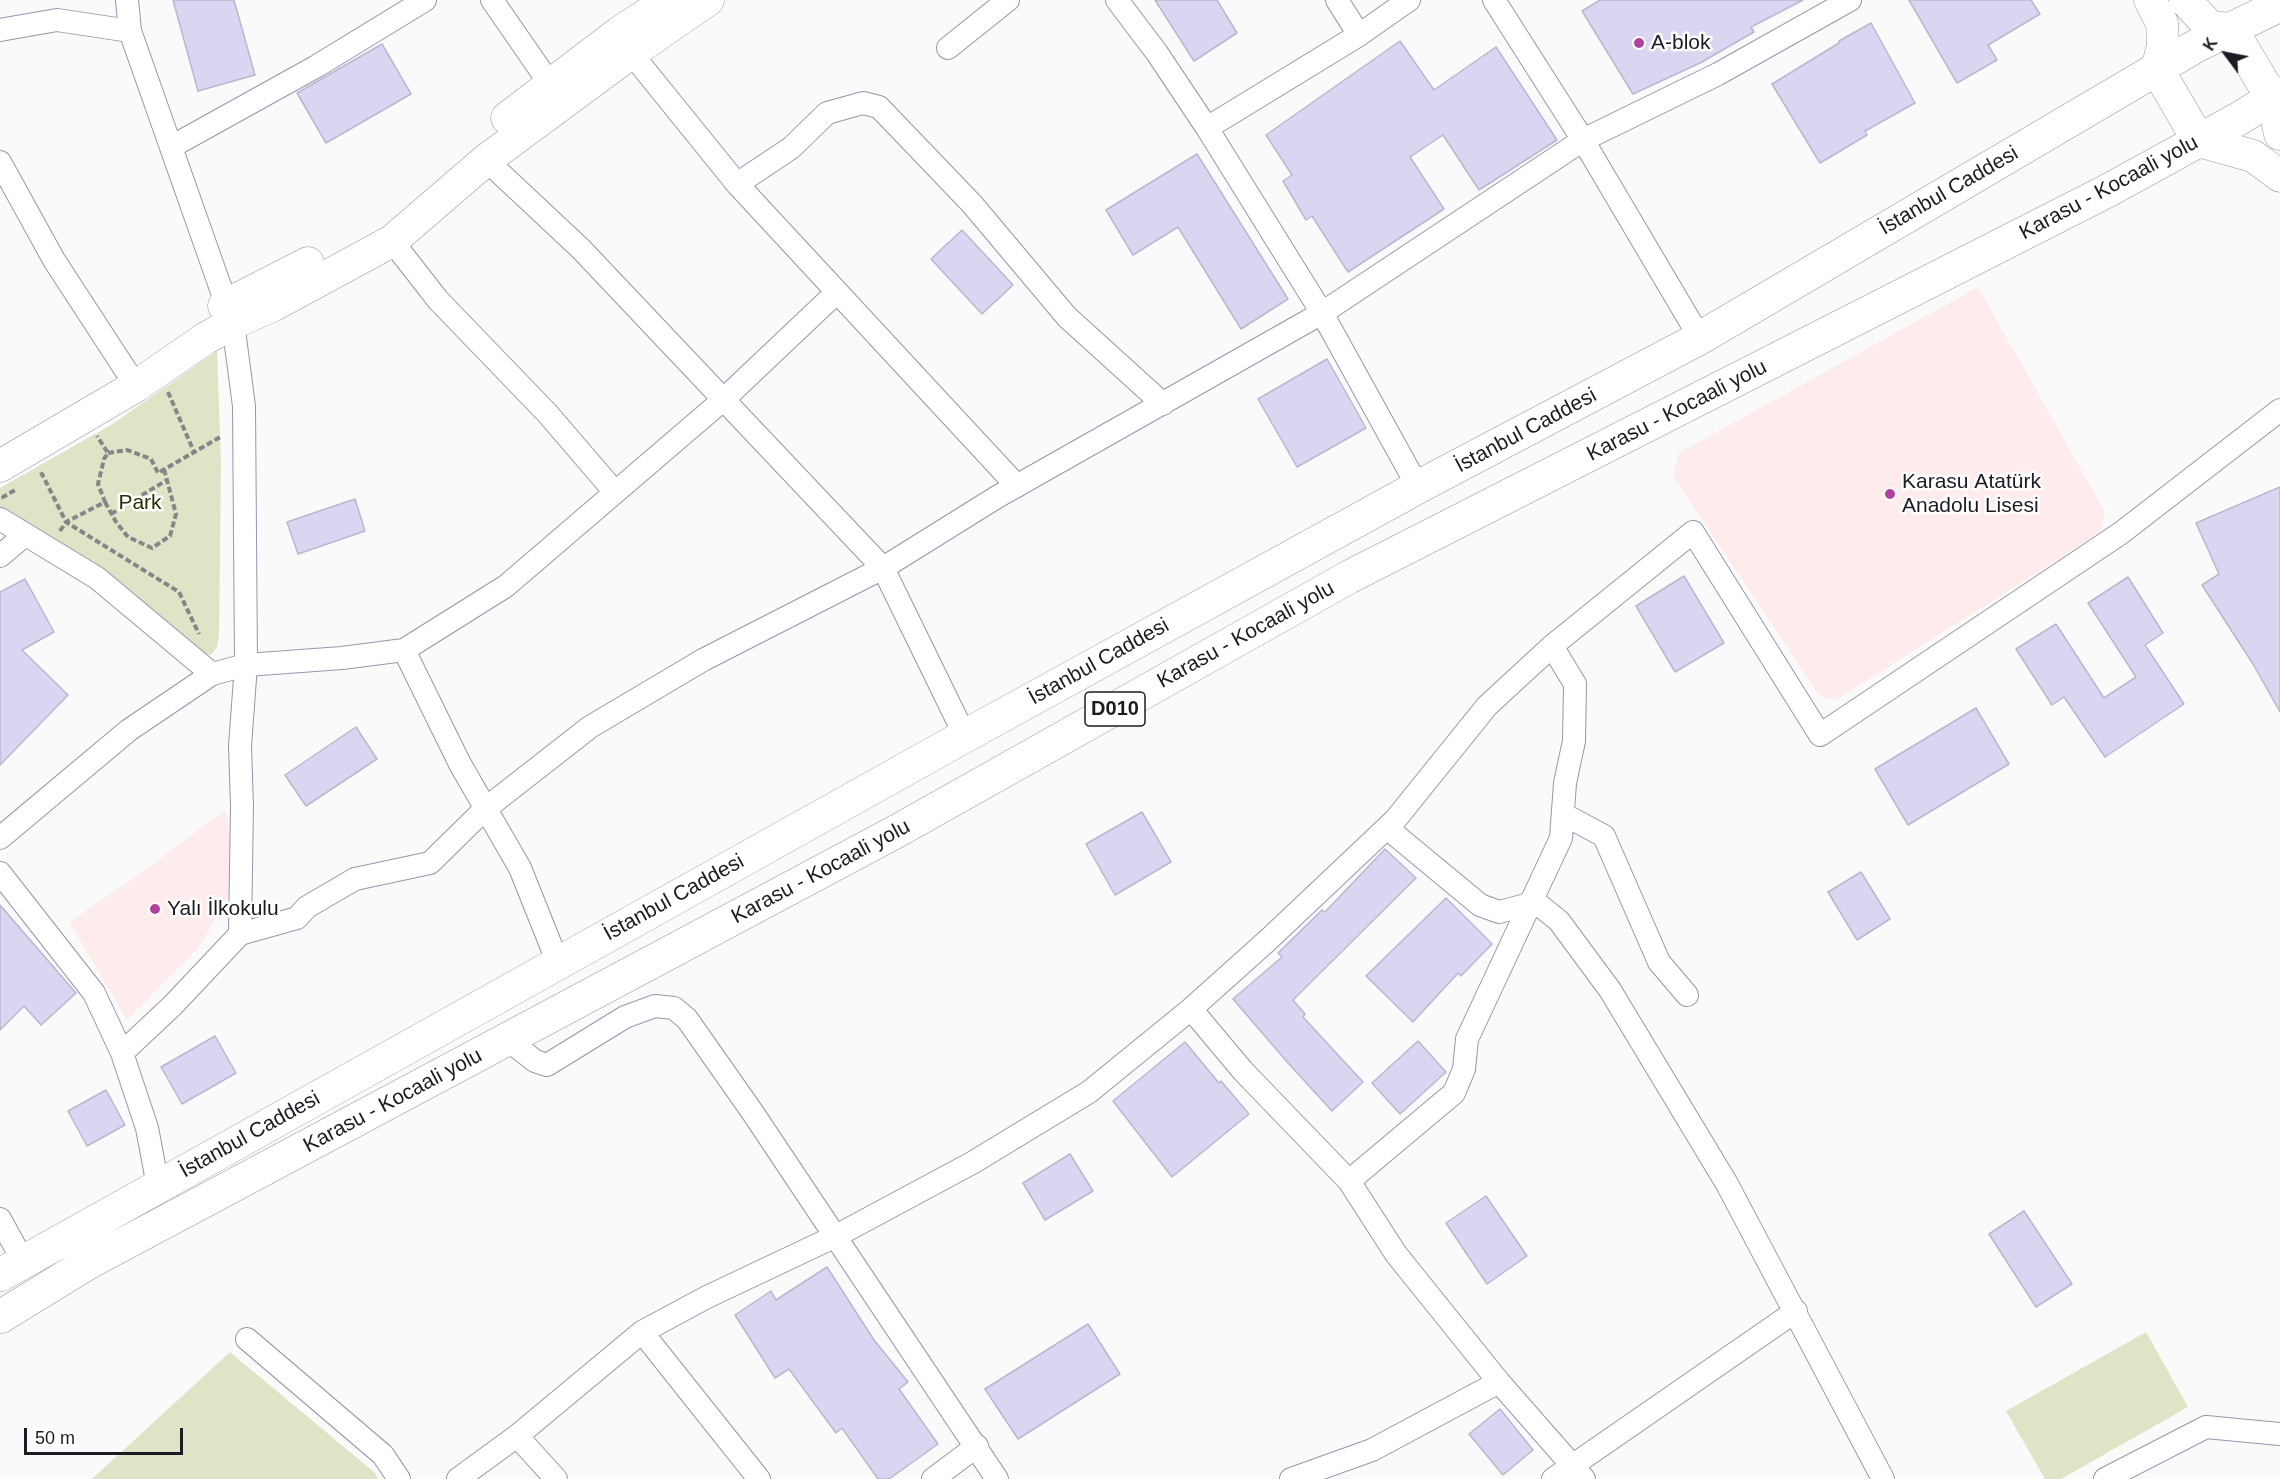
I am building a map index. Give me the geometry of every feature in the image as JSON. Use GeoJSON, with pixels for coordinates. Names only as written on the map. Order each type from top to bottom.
{"type":"FeatureCollection","features":[{"type":"Feature","properties":{"kind":"highway","name":"D010"},"geometry":{"type":"LineString","coordinates":[[2231,29],[2280,5]]}},
{"type":"Feature","properties":{"kind":"highway","name":"İstanbul Caddesi"},"geometry":{"type":"LineString","coordinates":[[12,1268],[965,736],[1418,487],[1700,338],[2196,46],[2231,29]]}},
{"type":"Feature","properties":{"kind":"highway"},"geometry":{"type":"LineString","coordinates":[[2231,29],[2276,95]]}},
{"type":"Feature","properties":{"kind":"highway"},"geometry":{"type":"LineString","coordinates":[[2157,69],[2199,141]]}},
{"type":"Feature","properties":{"kind":"highway","name":"Karasu - Kocaali yolu"},"geometry":{"type":"LineString","coordinates":[[0,1317],[88,1263],[899,830],[1349,577],[2109,190],[2199,141],[2276,95]]}},
{"type":"Feature","properties":{"kind":"main road"},"geometry":{"type":"LineString","coordinates":[[230,313],[274,305],[392,241],[486,160],[620,32],[669,0]]}},
{"type":"Feature","properties":{"kind":"main road"},"geometry":{"type":"LineString","coordinates":[[11,476],[83,416],[230,313],[384,224],[480,139],[631,53],[708,0]]}},
{"type":"Feature","properties":{"kind":"main road"},"geometry":{"type":"LineString","coordinates":[[2150,0],[2162,23],[2163,46],[2157,69]]}},
{"type":"Feature","properties":{"kind":"main road"},"geometry":{"type":"LineString","coordinates":[[2185,0],[2210,27],[2231,29]]}},
{"type":"Feature","properties":{"kind":"main road"},"geometry":{"type":"LineString","coordinates":[[2276,95],[2280,134]]}},
{"type":"Feature","properties":{"kind":"main road"},"geometry":{"type":"LineString","coordinates":[[2199,141],[2253,156],[2280,176]]}},
{"type":"Feature","properties":{"kind":"main road"},"geometry":{"type":"LineString","coordinates":[[0,446],[140,375]]}},
{"type":"Feature","properties":{"kind":"street"},"geometry":{"type":"LineString","coordinates":[[127,0],[130,31],[230,313],[244,406],[246,665],[240,746],[242,806],[240,934]]}},
{"type":"Feature","properties":{"kind":"street"},"geometry":{"type":"LineString","coordinates":[[171,147],[317,66],[425,0]]}},
{"type":"Feature","properties":{"kind":"street"},"geometry":{"type":"LineString","coordinates":[[492,0],[557,94]]}},
{"type":"Feature","properties":{"kind":"street"},"geometry":{"type":"LineString","coordinates":[[948,48],[1008,0]]}},
{"type":"Feature","properties":{"kind":"street"},"geometry":{"type":"LineString","coordinates":[[1116,0],[1157,53],[1207,128],[1322,313],[1418,487]]}},
{"type":"Feature","properties":{"kind":"street"},"geometry":{"type":"LineString","coordinates":[[1337,0],[1359,34]]}},
{"type":"Feature","properties":{"kind":"street"},"geometry":{"type":"LineString","coordinates":[[1207,128],[1359,34],[1409,0]]}},
{"type":"Feature","properties":{"kind":"street"},"geometry":{"type":"LineString","coordinates":[[1494,0],[1583,140],[1700,338]]}},
{"type":"Feature","properties":{"kind":"street"},"geometry":{"type":"LineString","coordinates":[[122,1053],[173,1005],[240,934],[297,918],[307,908],[355,879],[430,863],[485,808],[590,727],[703,660],[883,568],[1017,486],[1322,313],[1583,140],[1718,74],[1850,0]]}},
{"type":"Feature","properties":{"kind":"street"},"geometry":{"type":"LineString","coordinates":[[0,30],[57,20],[130,31]]}},
{"type":"Feature","properties":{"kind":"street"},"geometry":{"type":"LineString","coordinates":[[631,53],[737,184],[1017,486]]}},
{"type":"Feature","properties":{"kind":"street"},"geometry":{"type":"LineString","coordinates":[[737,184],[791,148],[827,113],[863,103],[879,107],[972,204],[1067,317],[1163,404]]}},
{"type":"Feature","properties":{"kind":"street"},"geometry":{"type":"LineString","coordinates":[[486,160],[581,249],[883,568],[965,736]]}},
{"type":"Feature","properties":{"kind":"street"},"geometry":{"type":"LineString","coordinates":[[0,162],[54,260],[140,375]]}},
{"type":"Feature","properties":{"kind":"street"},"geometry":{"type":"LineString","coordinates":[[392,241],[438,300],[546,413],[614,491]]}},
{"type":"Feature","properties":{"kind":"street"},"geometry":{"type":"LineString","coordinates":[[0,838],[129,730],[215,674],[246,665],[342,658],[404,650],[506,586],[614,491],[723,400],[836,292]]}},
{"type":"Feature","properties":{"kind":"street"},"geometry":{"type":"LineString","coordinates":[[458,1479],[517,1436],[642,1332],[707,1297],[836,1236],[972,1163],[1089,1092],[1191,1009],[1395,820],[1486,706],[1552,646],[1693,532],[1820,735],[2121,533],[2280,410]]}},
{"type":"Feature","properties":{"kind":"street"},"geometry":{"type":"LineString","coordinates":[[6,512],[25,534],[97,578],[215,674]]}},
{"type":"Feature","properties":{"kind":"street"},"geometry":{"type":"LineString","coordinates":[[0,556],[25,534]]}},
{"type":"Feature","properties":{"kind":"street"},"geometry":{"type":"LineString","coordinates":[[1348,1181],[1454,1093],[1464,1069],[1467,1039],[1561,838],[1565,783],[1574,741],[1575,684],[1552,646]]}},
{"type":"Feature","properties":{"kind":"street"},"geometry":{"type":"LineString","coordinates":[[404,650],[460,764],[520,868],[558,963]]}},
{"type":"Feature","properties":{"kind":"street"},"geometry":{"type":"LineString","coordinates":[[1563,814],[1604,836],[1659,962],[1687,995]]}},
{"type":"Feature","properties":{"kind":"street"},"geometry":{"type":"LineString","coordinates":[[1386,828],[1480,905],[1499,912],[1526,905],[1533,900]]}},
{"type":"Feature","properties":{"kind":"street"},"geometry":{"type":"LineString","coordinates":[[0,873],[94,993],[122,1053],[147,1128],[158,1186]]}},
{"type":"Feature","properties":{"kind":"street"},"geometry":{"type":"LineString","coordinates":[[1533,900],[1559,921],[1610,990],[1727,1184],[1883,1479]]}},
{"type":"Feature","properties":{"kind":"street"},"geometry":{"type":"LineString","coordinates":[[508,1040],[535,1061],[547,1065],[625,1017],[655,1006],[674,1008],[687,1019],[836,1236],[997,1479]]}},
{"type":"Feature","properties":{"kind":"street"},"geometry":{"type":"LineString","coordinates":[[1191,1009],[1243,1071],[1348,1181],[1396,1254],[1499,1382],[1578,1472]]}},
{"type":"Feature","properties":{"kind":"street"},"geometry":{"type":"LineString","coordinates":[[0,1219],[12,1268]]}},
{"type":"Feature","properties":{"kind":"street"},"geometry":{"type":"LineString","coordinates":[[1553,1479],[1578,1472],[1796,1311]]}},
{"type":"Feature","properties":{"kind":"street"},"geometry":{"type":"LineString","coordinates":[[642,1332],[759,1479]]}},
{"type":"Feature","properties":{"kind":"street"},"geometry":{"type":"LineString","coordinates":[[247,1339],[383,1455],[399,1479]]}},
{"type":"Feature","properties":{"kind":"street"},"geometry":{"type":"LineString","coordinates":[[1291,1479],[1372,1450],[1499,1382]]}},
{"type":"Feature","properties":{"kind":"street"},"geometry":{"type":"LineString","coordinates":[[2105,1479],[2206,1427],[2280,1434]]}},
{"type":"Feature","properties":{"kind":"street"},"geometry":{"type":"LineString","coordinates":[[517,1436],[556,1479]]}},
{"type":"Feature","properties":{"kind":"street"},"geometry":{"type":"LineString","coordinates":[[933,1479],[977,1446]]}},
{"type":"Feature","properties":{"kind":"path"},"geometry":{"type":"LineString","coordinates":[[140,375],[194,452]]}},
{"type":"Feature","properties":{"kind":"path"},"geometry":{"type":"LineString","coordinates":[[83,416],[108,453]]}},
{"type":"Feature","properties":{"kind":"path"},"geometry":{"type":"LineString","coordinates":[[164,469],[176,514],[170,536],[152,549],[128,537],[105,502],[98,484],[104,459],[108,453],[127,450],[151,459],[158,473],[164,469],[194,452],[245,424]]}},
{"type":"Feature","properties":{"kind":"path"},"geometry":{"type":"LineString","coordinates":[[32,479],[42,474],[66,522],[179,592],[215,674]]}},
{"type":"Feature","properties":{"kind":"path"},"geometry":{"type":"LineString","coordinates":[[6,512],[3,497],[11,476]]}},
{"type":"Feature","properties":{"kind":"path"},"geometry":{"type":"LineString","coordinates":[[111,514],[167,480]]}},
{"type":"Feature","properties":{"kind":"path"},"geometry":{"type":"LineString","coordinates":[[48,548],[66,522],[105,502]]}},
{"type":"Feature","properties":{"kind":"shaded area","name":"Karasu Atatürk Anadolu Lisesi"},"geometry":{"type":"Polygon","coordinates":[[[1978,287],[2105,512],[2099,533],[1836,700],[1820,697],[1673,476],[1679,453],[1978,287]]]}},
{"type":"Feature","properties":{"kind":"shaded area","name":"Yalı İlkokulu"},"geometry":{"type":"Polygon","coordinates":[[[225,810],[231,839],[229,896],[199,947],[127,1020],[69,922],[134,878],[225,810]]]}},
{"type":"Feature","properties":{"kind":"green space","name":"Park"},"geometry":{"type":"Polygon","coordinates":[[[217,351],[221,463],[219,634],[217,647],[211,655],[198,652],[0,510],[0,488],[111,425],[217,351]]]}},
{"type":"Feature","properties":{"kind":"green space"},"geometry":{"type":"Polygon","coordinates":[[[2146,1332],[2188,1407],[2061,1479],[2045,1479],[2006,1411],[2146,1332]]]}},
{"type":"Feature","properties":{"kind":"green space"},"geometry":{"type":"Polygon","coordinates":[[[230,1352],[374,1472],[378,1479],[92,1479],[230,1352]]]}},
{"type":"Feature","properties":{"kind":"building"},"geometry":{"type":"Polygon","coordinates":[[[173,0],[234,0],[255,75],[198,91],[173,0]]]}},
{"type":"Feature","properties":{"kind":"building"},"geometry":{"type":"Polygon","coordinates":[[[1155,0],[1217,0],[1237,33],[1194,61],[1155,0]]]}},
{"type":"Feature","properties":{"kind":"building"},"geometry":{"type":"Polygon","coordinates":[[[1600,0],[1803,0],[1751,27],[1754,32],[1700,63],[1633,94],[1582,11],[1600,0]]]}},
{"type":"Feature","properties":{"kind":"building"},"geometry":{"type":"Polygon","coordinates":[[[1909,0],[2031,0],[2040,14],[1988,45],[1997,60],[1957,83],[1909,0]]]}},
{"type":"Feature","properties":{"kind":"building"},"geometry":{"type":"Polygon","coordinates":[[[1871,23],[1915,103],[1865,131],[1867,135],[1820,163],[1772,84],[1871,23]]]}},
{"type":"Feature","properties":{"kind":"building"},"geometry":{"type":"Polygon","coordinates":[[[1400,41],[1434,90],[1496,47],[1557,140],[1479,190],[1443,135],[1410,157],[1444,209],[1348,272],[1312,216],[1306,220],[1283,181],[1292,175],[1266,135],[1400,41]]]}},
{"type":"Feature","properties":{"kind":"building"},"geometry":{"type":"Polygon","coordinates":[[[382,44],[411,94],[326,143],[297,93],[382,44]]]}},
{"type":"Feature","properties":{"kind":"building"},"geometry":{"type":"Polygon","coordinates":[[[1197,154],[1288,299],[1241,329],[1178,227],[1133,255],[1106,210],[1197,154]]]}},
{"type":"Feature","properties":{"kind":"building"},"geometry":{"type":"Polygon","coordinates":[[[962,230],[1013,285],[982,314],[931,259],[962,230]]]}},
{"type":"Feature","properties":{"kind":"building"},"geometry":{"type":"Polygon","coordinates":[[[1327,359],[1366,428],[1297,467],[1258,399],[1327,359]]]}},
{"type":"Feature","properties":{"kind":"building"},"geometry":{"type":"Polygon","coordinates":[[[2280,487],[2280,712],[2253,664],[2202,585],[2219,574],[2196,523],[2280,487]]]}},
{"type":"Feature","properties":{"kind":"building"},"geometry":{"type":"Polygon","coordinates":[[[355,499],[365,531],[298,554],[287,522],[355,499]]]}},
{"type":"Feature","properties":{"kind":"building"},"geometry":{"type":"Polygon","coordinates":[[[1684,576],[1724,643],[1675,672],[1636,606],[1684,576]]]}},
{"type":"Feature","properties":{"kind":"building"},"geometry":{"type":"Polygon","coordinates":[[[2128,577],[2163,633],[2145,645],[2184,704],[2105,757],[2064,697],[2052,705],[2016,649],[2056,624],[2104,698],[2136,677],[2088,603],[2128,577]]]}},
{"type":"Feature","properties":{"kind":"building"},"geometry":{"type":"Polygon","coordinates":[[[25,579],[54,632],[22,650],[68,695],[0,765],[0,592],[25,579]]]}},
{"type":"Feature","properties":{"kind":"building"},"geometry":{"type":"Polygon","coordinates":[[[1976,708],[2009,764],[1908,825],[1875,769],[1976,708]]]}},
{"type":"Feature","properties":{"kind":"building"},"geometry":{"type":"Polygon","coordinates":[[[356,727],[377,759],[306,806],[285,775],[356,727]]]}},
{"type":"Feature","properties":{"kind":"building"},"geometry":{"type":"Polygon","coordinates":[[[1142,812],[1171,862],[1115,895],[1086,844],[1142,812]]]}},
{"type":"Feature","properties":{"kind":"building"},"geometry":{"type":"Polygon","coordinates":[[[1385,849],[1416,878],[1293,1000],[1305,1014],[1303,1017],[1363,1082],[1332,1111],[1233,999],[1282,957],[1278,953],[1322,910],[1325,912],[1385,849]]]}},
{"type":"Feature","properties":{"kind":"building"},"geometry":{"type":"Polygon","coordinates":[[[1861,872],[1890,919],[1857,940],[1828,892],[1861,872]]]}},
{"type":"Feature","properties":{"kind":"building"},"geometry":{"type":"Polygon","coordinates":[[[1446,898],[1492,944],[1461,976],[1458,973],[1413,1022],[1366,976],[1446,898]]]}},
{"type":"Feature","properties":{"kind":"building"},"geometry":{"type":"Polygon","coordinates":[[[0,905],[76,993],[41,1025],[24,1006],[0,1030],[0,905]]]}},
{"type":"Feature","properties":{"kind":"building"},"geometry":{"type":"Polygon","coordinates":[[[215,1036],[236,1073],[182,1104],[161,1067],[215,1036]]]}},
{"type":"Feature","properties":{"kind":"building"},"geometry":{"type":"Polygon","coordinates":[[[1418,1041],[1446,1072],[1400,1114],[1372,1083],[1418,1041]]]}},
{"type":"Feature","properties":{"kind":"building"},"geometry":{"type":"Polygon","coordinates":[[[1185,1042],[1219,1083],[1221,1081],[1249,1114],[1172,1177],[1113,1101],[1185,1042]]]}},
{"type":"Feature","properties":{"kind":"building"},"geometry":{"type":"Polygon","coordinates":[[[106,1090],[125,1125],[87,1146],[68,1111],[106,1090]]]}},
{"type":"Feature","properties":{"kind":"building"},"geometry":{"type":"Polygon","coordinates":[[[1070,1154],[1093,1191],[1045,1220],[1023,1183],[1070,1154]]]}},
{"type":"Feature","properties":{"kind":"building"},"geometry":{"type":"Polygon","coordinates":[[[1486,1196],[1527,1256],[1487,1284],[1446,1223],[1486,1196]]]}},
{"type":"Feature","properties":{"kind":"building"},"geometry":{"type":"Polygon","coordinates":[[[2024,1211],[2072,1284],[2036,1307],[1989,1234],[2024,1211]]]}},
{"type":"Feature","properties":{"kind":"building"},"geometry":{"type":"Polygon","coordinates":[[[827,1267],[874,1340],[908,1382],[899,1389],[938,1444],[889,1479],[878,1479],[842,1428],[836,1433],[789,1369],[775,1378],[735,1315],[771,1291],[776,1300],[827,1267]]]}},
{"type":"Feature","properties":{"kind":"building"},"geometry":{"type":"Polygon","coordinates":[[[1088,1324],[1120,1374],[1018,1439],[985,1389],[1088,1324]]]}},
{"type":"Feature","properties":{"kind":"building"},"geometry":{"type":"Polygon","coordinates":[[[1500,1409],[1533,1450],[1503,1475],[1469,1434],[1500,1409]]]}},
{"type":"Feature","properties":{"kind":"place","name":"A-blok"},"geometry":{"type":"Point","coordinates":[1639,43]}},
{"type":"Feature","properties":{"kind":"place","name":"Karasu Atatürk Anadolu Lisesi"},"geometry":{"type":"Point","coordinates":[1890,494]}},
{"type":"Feature","properties":{"kind":"place","name":"Yalı İlkokulu"},"geometry":{"type":"Point","coordinates":[155,909]}}]}
